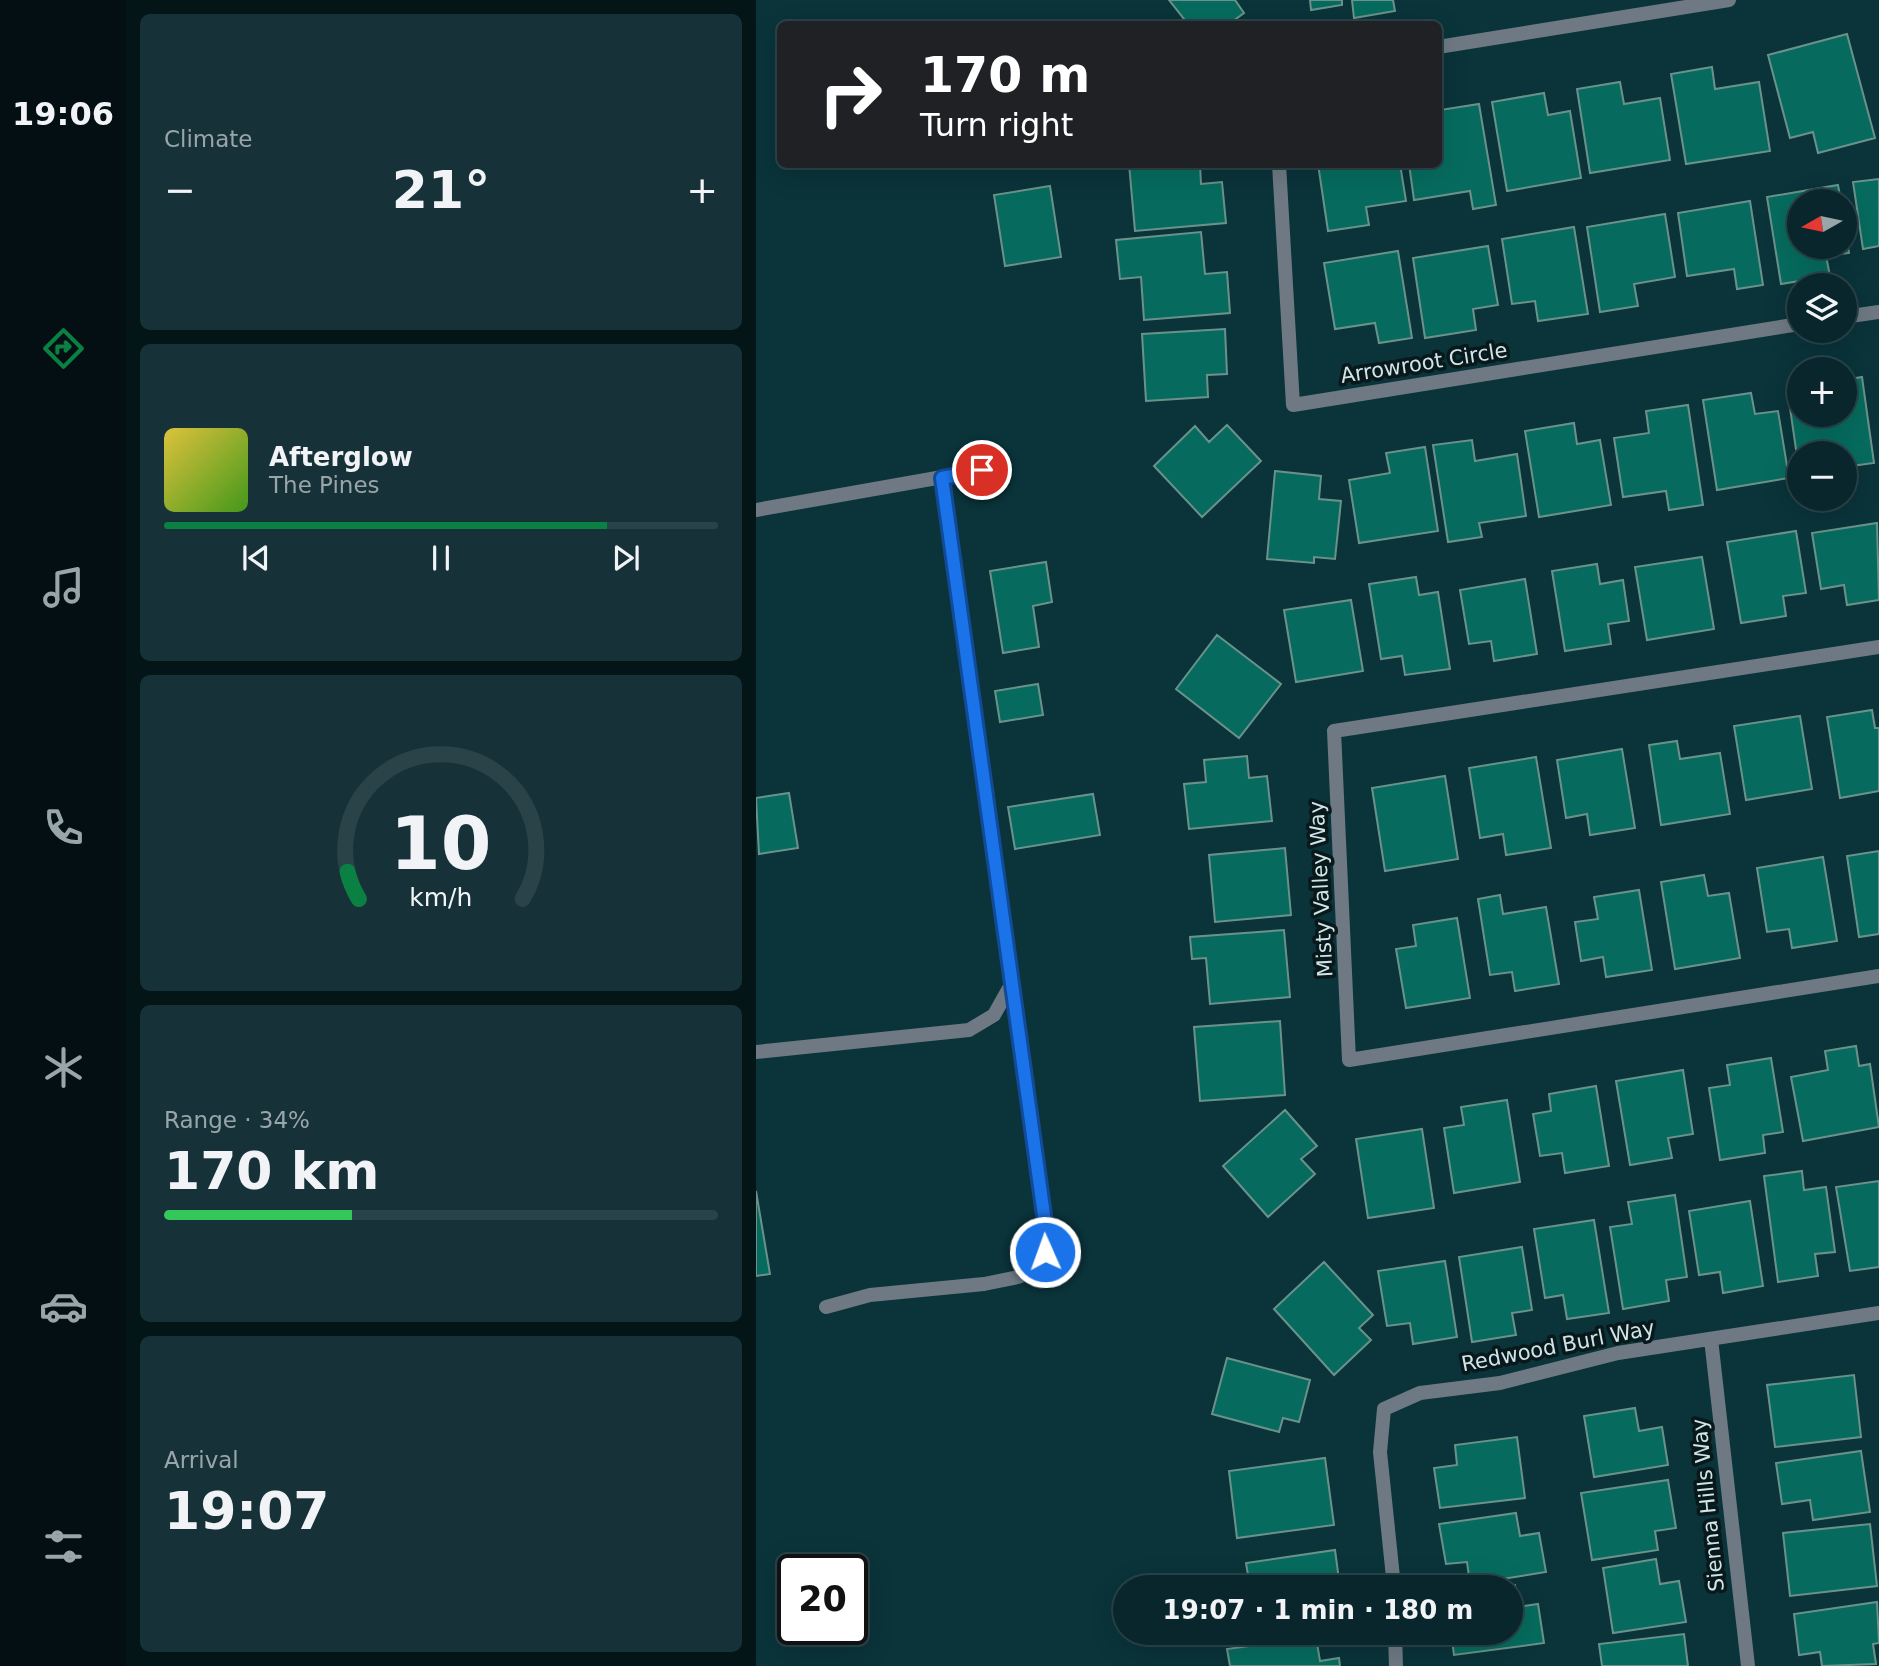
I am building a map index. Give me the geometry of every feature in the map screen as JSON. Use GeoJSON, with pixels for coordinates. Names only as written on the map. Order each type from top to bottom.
{"type":"FeatureCollection","features":[{"type":"Feature","properties":{"kind":"street"},"geometry":{"type":"LineString","coordinates":[[1442,46],[1729,0]]}},
{"type":"Feature","properties":{"kind":"street","name":"Arrowroot Circle"},"geometry":{"type":"LineString","coordinates":[[1279,168],[1293,405],[1787,326]]}},
{"type":"Feature","properties":{"kind":"street"},"geometry":{"type":"LineString","coordinates":[[1857,315],[1879,312]]}},
{"type":"Feature","properties":{"kind":"street"},"geometry":{"type":"LineString","coordinates":[[756,510],[982,470]]}},
{"type":"Feature","properties":{"kind":"street"},"geometry":{"type":"LineString","coordinates":[[826,1307],[870,1295],[1001,1282],[1031,1272],[1045,1252],[1047,1237],[942,478]]}},
{"type":"Feature","properties":{"kind":"street","name":"Misty Valley Way"},"geometry":{"type":"LineString","coordinates":[[1879,647],[1334,732],[1349,1060],[1879,976]]}},
{"type":"Feature","properties":{"kind":"street"},"geometry":{"type":"LineString","coordinates":[[756,1052],[969,1030],[994,1015],[1012,983]]}},
{"type":"Feature","properties":{"kind":"street","name":"Redwood Burl Way"},"geometry":{"type":"LineString","coordinates":[[1393,1575],[1380,1452],[1384,1409],[1420,1392],[1500,1383],[1618,1353],[1879,1312]]}},
{"type":"Feature","properties":{"kind":"street","name":"Sienna Hills Way"},"geometry":{"type":"LineString","coordinates":[[1711,1339],[1748,1666]]}},
{"type":"Feature","properties":{"kind":"street"},"geometry":{"type":"LineString","coordinates":[[1395,1645],[1396,1666]]}},
{"type":"Feature","properties":{"kind":"building"},"geometry":{"type":"Polygon","coordinates":[[[1169,0],[1235,0],[1244,13],[1233,21],[1186,21],[1169,0]]]}},
{"type":"Feature","properties":{"kind":"building"},"geometry":{"type":"Polygon","coordinates":[[[1310,0],[1342,0],[1342,5],[1311,10],[1310,0]]]}},
{"type":"Feature","properties":{"kind":"building"},"geometry":{"type":"Polygon","coordinates":[[[1352,0],[1393,0],[1395,11],[1354,18],[1352,0]]]}},
{"type":"Feature","properties":{"kind":"building"},"geometry":{"type":"Polygon","coordinates":[[[1847,34],[1875,138],[1818,153],[1813,132],[1790,138],[1768,55],[1847,34]]]}},
{"type":"Feature","properties":{"kind":"building"},"geometry":{"type":"Polygon","coordinates":[[[1712,67],[1715,89],[1759,82],[1770,151],[1686,164],[1671,74],[1712,67]]]}},
{"type":"Feature","properties":{"kind":"building"},"geometry":{"type":"Polygon","coordinates":[[[1620,82],[1624,104],[1660,98],[1670,160],[1590,173],[1577,89],[1620,82]]]}},
{"type":"Feature","properties":{"kind":"building"},"geometry":{"type":"Polygon","coordinates":[[[1544,93],[1548,115],[1570,111],[1581,178],[1507,191],[1492,102],[1544,93]]]}},
{"type":"Feature","properties":{"kind":"building"},"geometry":{"type":"Polygon","coordinates":[[[1479,104],[1496,205],[1473,209],[1470,191],[1414,200],[1410,168],[1442,168],[1442,110],[1479,104]]]}},
{"type":"Feature","properties":{"kind":"building"},"geometry":{"type":"Polygon","coordinates":[[[1129,168],[1200,168],[1201,184],[1222,182],[1226,223],[1135,231],[1129,168]]]}},
{"type":"Feature","properties":{"kind":"building"},"geometry":{"type":"Polygon","coordinates":[[[1319,168],[1401,168],[1406,201],[1366,207],[1369,225],[1328,231],[1319,168]]]}},
{"type":"Feature","properties":{"kind":"building"},"geometry":{"type":"Polygon","coordinates":[[[1879,179],[1879,246],[1863,249],[1857,189],[1854,189],[1853,182],[1879,179]]]}},
{"type":"Feature","properties":{"kind":"building"},"geometry":{"type":"Polygon","coordinates":[[[1838,185],[1839,189],[1814,189],[1838,185]]]}},
{"type":"Feature","properties":{"kind":"building"},"geometry":{"type":"Polygon","coordinates":[[[1050,186],[1061,257],[1005,266],[994,195],[1050,186]]]}},
{"type":"Feature","properties":{"kind":"building"},"geometry":{"type":"Polygon","coordinates":[[[1787,194],[1787,259],[1827,259],[1829,273],[1787,273],[1787,283],[1781,284],[1767,197],[1787,194]]]}},
{"type":"Feature","properties":{"kind":"building"},"geometry":{"type":"Polygon","coordinates":[[[1750,201],[1763,285],[1737,289],[1734,269],[1687,276],[1678,213],[1750,201]]]}},
{"type":"Feature","properties":{"kind":"building"},"geometry":{"type":"Polygon","coordinates":[[[1665,214],[1675,277],[1634,284],[1638,306],[1600,312],[1587,227],[1665,214]]]}},
{"type":"Feature","properties":{"kind":"building"},"geometry":{"type":"Polygon","coordinates":[[[1574,227],[1588,314],[1538,321],[1535,301],[1512,304],[1502,239],[1574,227]]]}},
{"type":"Feature","properties":{"kind":"building"},"geometry":{"type":"Polygon","coordinates":[[[1201,232],[1205,274],[1227,272],[1230,313],[1144,320],[1141,277],[1120,279],[1116,240],[1201,232]]]}},
{"type":"Feature","properties":{"kind":"building"},"geometry":{"type":"Polygon","coordinates":[[[1488,246],[1498,305],[1473,309],[1476,330],[1425,338],[1413,258],[1488,246]]]}},
{"type":"Feature","properties":{"kind":"building"},"geometry":{"type":"Polygon","coordinates":[[[1398,251],[1412,338],[1379,343],[1375,323],[1335,329],[1324,263],[1398,251]]]}},
{"type":"Feature","properties":{"kind":"building"},"geometry":{"type":"Polygon","coordinates":[[[1225,329],[1227,374],[1207,375],[1208,397],[1146,401],[1142,334],[1225,329]]]}},
{"type":"Feature","properties":{"kind":"building"},"geometry":{"type":"Polygon","coordinates":[[[1862,377],[1874,463],[1857,465],[1857,441],[1795,441],[1793,427],[1857,427],[1857,378],[1862,377]]]}},
{"type":"Feature","properties":{"kind":"building"},"geometry":{"type":"Polygon","coordinates":[[[1751,393],[1755,414],[1778,411],[1787,478],[1717,490],[1703,400],[1751,393]]]}},
{"type":"Feature","properties":{"kind":"building"},"geometry":{"type":"Polygon","coordinates":[[[1688,405],[1703,505],[1669,510],[1666,491],[1623,497],[1614,438],[1649,433],[1646,411],[1688,405]]]}},
{"type":"Feature","properties":{"kind":"building"},"geometry":{"type":"Polygon","coordinates":[[[1574,423],[1577,444],[1600,440],[1611,505],[1539,517],[1525,431],[1574,423]]]}},
{"type":"Feature","properties":{"kind":"building"},"geometry":{"type":"Polygon","coordinates":[[[1227,425],[1261,461],[1202,517],[1154,466],[1195,426],[1209,442],[1227,425]]]}},
{"type":"Feature","properties":{"kind":"building"},"geometry":{"type":"Polygon","coordinates":[[[1472,440],[1475,461],[1517,454],[1526,516],[1479,523],[1482,537],[1448,542],[1433,445],[1472,440]]]}},
{"type":"Feature","properties":{"kind":"building"},"geometry":{"type":"Polygon","coordinates":[[[1425,447],[1438,531],[1359,543],[1349,480],[1390,473],[1386,453],[1425,447]]]}},
{"type":"Feature","properties":{"kind":"building"},"geometry":{"type":"Polygon","coordinates":[[[1275,471],[1321,476],[1319,499],[1341,501],[1335,559],[1314,557],[1314,563],[1267,559],[1275,471]]]}},
{"type":"Feature","properties":{"kind":"building"},"geometry":{"type":"Polygon","coordinates":[[[1877,523],[1879,600],[1847,605],[1844,585],[1821,589],[1812,533],[1877,523]]]}},
{"type":"Feature","properties":{"kind":"building"},"geometry":{"type":"Polygon","coordinates":[[[1796,531],[1806,593],[1783,596],[1786,616],[1741,623],[1727,542],[1796,531]]]}},
{"type":"Feature","properties":{"kind":"building"},"geometry":{"type":"Polygon","coordinates":[[[1702,557],[1714,629],[1647,640],[1635,567],[1702,557]]]}},
{"type":"Feature","properties":{"kind":"building"},"geometry":{"type":"Polygon","coordinates":[[[1046,562],[1052,602],[1033,606],[1039,647],[1003,653],[990,571],[1046,562]]]}},
{"type":"Feature","properties":{"kind":"building"},"geometry":{"type":"Polygon","coordinates":[[[1597,564],[1600,584],[1623,580],[1629,621],[1608,624],[1611,644],[1565,651],[1552,571],[1597,564]]]}},
{"type":"Feature","properties":{"kind":"building"},"geometry":{"type":"Polygon","coordinates":[[[1416,577],[1419,595],[1438,592],[1450,669],[1405,675],[1402,656],[1381,659],[1369,584],[1416,577]]]}},
{"type":"Feature","properties":{"kind":"building"},"geometry":{"type":"Polygon","coordinates":[[[1525,579],[1537,654],[1494,661],[1491,641],[1469,644],[1460,590],[1525,579]]]}},
{"type":"Feature","properties":{"kind":"building"},"geometry":{"type":"Polygon","coordinates":[[[1351,600],[1363,671],[1296,682],[1284,610],[1351,600]]]}},
{"type":"Feature","properties":{"kind":"building"},"geometry":{"type":"Polygon","coordinates":[[[1217,635],[1281,684],[1239,738],[1176,689],[1217,635]]]}},
{"type":"Feature","properties":{"kind":"building"},"geometry":{"type":"Polygon","coordinates":[[[1038,684],[1043,715],[1000,722],[995,691],[1038,684]]]}},
{"type":"Feature","properties":{"kind":"building"},"geometry":{"type":"Polygon","coordinates":[[[1872,710],[1875,728],[1879,728],[1879,791],[1840,798],[1827,717],[1872,710]]]}},
{"type":"Feature","properties":{"kind":"building"},"geometry":{"type":"Polygon","coordinates":[[[1800,716],[1812,789],[1746,800],[1734,726],[1800,716]]]}},
{"type":"Feature","properties":{"kind":"building"},"geometry":{"type":"Polygon","coordinates":[[[1677,741],[1680,759],[1720,753],[1730,814],[1661,825],[1649,745],[1677,741]]]}},
{"type":"Feature","properties":{"kind":"building"},"geometry":{"type":"Polygon","coordinates":[[[1622,749],[1635,828],[1590,835],[1587,814],[1566,818],[1557,760],[1622,749]]]}},
{"type":"Feature","properties":{"kind":"building"},"geometry":{"type":"Polygon","coordinates":[[[1247,756],[1249,778],[1267,776],[1272,821],[1189,829],[1184,784],[1206,782],[1204,760],[1247,756]]]}},
{"type":"Feature","properties":{"kind":"building"},"geometry":{"type":"Polygon","coordinates":[[[1536,757],[1551,848],[1506,855],[1503,834],[1480,838],[1469,768],[1536,757]]]}},
{"type":"Feature","properties":{"kind":"building"},"geometry":{"type":"Polygon","coordinates":[[[1445,776],[1458,859],[1385,871],[1372,788],[1445,776]]]}},
{"type":"Feature","properties":{"kind":"building"},"geometry":{"type":"Polygon","coordinates":[[[789,793],[798,848],[759,854],[756,798],[789,793]]]}},
{"type":"Feature","properties":{"kind":"building"},"geometry":{"type":"Polygon","coordinates":[[[1093,794],[1100,835],[1015,849],[1008,807],[1093,794]]]}},
{"type":"Feature","properties":{"kind":"building"},"geometry":{"type":"Polygon","coordinates":[[[1285,848],[1291,915],[1215,922],[1209,855],[1285,848]]]}},
{"type":"Feature","properties":{"kind":"building"},"geometry":{"type":"Polygon","coordinates":[[[1879,851],[1879,934],[1859,937],[1847,856],[1879,851]]]}},
{"type":"Feature","properties":{"kind":"building"},"geometry":{"type":"Polygon","coordinates":[[[1823,857],[1837,941],[1792,948],[1789,929],[1767,932],[1757,868],[1823,857]]]}},
{"type":"Feature","properties":{"kind":"building"},"geometry":{"type":"Polygon","coordinates":[[[1704,875],[1708,896],[1729,893],[1740,958],[1675,969],[1661,882],[1704,875]]]}},
{"type":"Feature","properties":{"kind":"building"},"geometry":{"type":"Polygon","coordinates":[[[1639,890],[1652,970],[1606,977],[1603,957],[1581,961],[1575,922],[1598,919],[1594,897],[1639,890]]]}},
{"type":"Feature","properties":{"kind":"building"},"geometry":{"type":"Polygon","coordinates":[[[1500,895],[1503,914],[1546,907],[1559,984],[1515,991],[1512,972],[1490,975],[1478,899],[1500,895]]]}},
{"type":"Feature","properties":{"kind":"building"},"geometry":{"type":"Polygon","coordinates":[[[1457,918],[1470,998],[1406,1008],[1396,949],[1416,946],[1413,925],[1457,918]]]}},
{"type":"Feature","properties":{"kind":"building"},"geometry":{"type":"Polygon","coordinates":[[[1284,930],[1290,997],[1210,1004],[1206,958],[1192,959],[1190,937],[1284,930]]]}},
{"type":"Feature","properties":{"kind":"building"},"geometry":{"type":"Polygon","coordinates":[[[1280,1021],[1285,1095],[1200,1101],[1194,1027],[1280,1021]]]}},
{"type":"Feature","properties":{"kind":"building"},"geometry":{"type":"Polygon","coordinates":[[[1856,1046],[1859,1066],[1870,1064],[1879,1127],[1803,1141],[1791,1077],[1828,1070],[1825,1051],[1856,1046]]]}},
{"type":"Feature","properties":{"kind":"building"},"geometry":{"type":"Polygon","coordinates":[[[1771,1058],[1783,1132],[1763,1135],[1765,1153],[1720,1160],[1709,1088],[1730,1085],[1727,1065],[1771,1058]]]}},
{"type":"Feature","properties":{"kind":"building"},"geometry":{"type":"Polygon","coordinates":[[[1683,1070],[1693,1134],[1668,1138],[1672,1158],[1630,1165],[1616,1081],[1683,1070]]]}},
{"type":"Feature","properties":{"kind":"building"},"geometry":{"type":"Polygon","coordinates":[[[1596,1086],[1609,1166],[1565,1173],[1562,1153],[1540,1156],[1533,1114],[1551,1111],[1549,1094],[1596,1086]]]}},
{"type":"Feature","properties":{"kind":"building"},"geometry":{"type":"Polygon","coordinates":[[[1507,1100],[1520,1182],[1454,1193],[1444,1128],[1464,1125],[1461,1107],[1507,1100]]]}},
{"type":"Feature","properties":{"kind":"building"},"geometry":{"type":"Polygon","coordinates":[[[1285,1110],[1317,1146],[1301,1159],[1315,1174],[1268,1217],[1223,1166],[1285,1110]]]}},
{"type":"Feature","properties":{"kind":"building"},"geometry":{"type":"Polygon","coordinates":[[[1422,1129],[1434,1208],[1368,1218],[1356,1139],[1422,1129]]]}},
{"type":"Feature","properties":{"kind":"building"},"geometry":{"type":"Polygon","coordinates":[[[1802,1171],[1804,1190],[1826,1187],[1835,1252],[1815,1254],[1818,1276],[1778,1282],[1764,1176],[1802,1171]]]}},
{"type":"Feature","properties":{"kind":"building"},"geometry":{"type":"Polygon","coordinates":[[[1879,1181],[1879,1267],[1850,1271],[1836,1187],[1879,1181]]]}},
{"type":"Feature","properties":{"kind":"building"},"geometry":{"type":"Polygon","coordinates":[[[756,1191],[770,1274],[756,1276],[756,1191]]]}},
{"type":"Feature","properties":{"kind":"building"},"geometry":{"type":"Polygon","coordinates":[[[1675,1195],[1687,1277],[1666,1280],[1669,1301],[1623,1309],[1610,1227],[1632,1224],[1628,1202],[1675,1195]]]}},
{"type":"Feature","properties":{"kind":"building"},"geometry":{"type":"Polygon","coordinates":[[[1750,1201],[1763,1286],[1723,1293],[1720,1272],[1699,1275],[1689,1211],[1750,1201]]]}},
{"type":"Feature","properties":{"kind":"building"},"geometry":{"type":"Polygon","coordinates":[[[1594,1220],[1609,1313],[1567,1319],[1563,1295],[1545,1298],[1534,1229],[1594,1220]]]}},
{"type":"Feature","properties":{"kind":"building"},"geometry":{"type":"Polygon","coordinates":[[[1522,1247],[1532,1310],[1512,1313],[1516,1335],[1472,1342],[1459,1257],[1522,1247]]]}},
{"type":"Feature","properties":{"kind":"building"},"geometry":{"type":"Polygon","coordinates":[[[1445,1261],[1457,1337],[1413,1344],[1410,1323],[1387,1326],[1378,1271],[1445,1261]]]}},
{"type":"Feature","properties":{"kind":"building"},"geometry":{"type":"Polygon","coordinates":[[[1324,1262],[1373,1315],[1359,1328],[1371,1340],[1334,1375],[1274,1309],[1324,1262]]]}},
{"type":"Feature","properties":{"kind":"building"},"geometry":{"type":"Polygon","coordinates":[[[1227,1358],[1310,1380],[1299,1422],[1283,1418],[1279,1432],[1212,1414],[1227,1358]]]}},
{"type":"Feature","properties":{"kind":"building"},"geometry":{"type":"Polygon","coordinates":[[[1854,1375],[1861,1437],[1775,1447],[1767,1385],[1854,1375]]]}},
{"type":"Feature","properties":{"kind":"building"},"geometry":{"type":"Polygon","coordinates":[[[1635,1408],[1639,1431],[1662,1427],[1668,1465],[1594,1477],[1584,1416],[1635,1408]]]}},
{"type":"Feature","properties":{"kind":"building"},"geometry":{"type":"Polygon","coordinates":[[[1517,1437],[1525,1498],[1440,1508],[1434,1468],[1457,1465],[1455,1445],[1517,1437]]]}},
{"type":"Feature","properties":{"kind":"building"},"geometry":{"type":"Polygon","coordinates":[[[1861,1451],[1870,1512],[1813,1520],[1810,1500],[1782,1504],[1776,1463],[1861,1451]]]}},
{"type":"Feature","properties":{"kind":"building"},"geometry":{"type":"Polygon","coordinates":[[[1325,1458],[1334,1525],[1237,1538],[1229,1471],[1325,1458]]]}},
{"type":"Feature","properties":{"kind":"building"},"geometry":{"type":"Polygon","coordinates":[[[1668,1480],[1676,1528],[1655,1531],[1658,1550],[1592,1560],[1581,1493],[1668,1480]]]}},
{"type":"Feature","properties":{"kind":"building"},"geometry":{"type":"Polygon","coordinates":[[[1516,1513],[1520,1536],[1539,1533],[1546,1572],[1523,1576],[1469,1575],[1467,1562],[1446,1564],[1439,1524],[1516,1513]]]}},
{"type":"Feature","properties":{"kind":"building"},"geometry":{"type":"Polygon","coordinates":[[[1870,1524],[1877,1586],[1790,1596],[1783,1533],[1870,1524]]]}},
{"type":"Feature","properties":{"kind":"building"},"geometry":{"type":"Polygon","coordinates":[[[1335,1550],[1338,1575],[1248,1575],[1246,1563],[1335,1550]]]}},
{"type":"Feature","properties":{"kind":"building"},"geometry":{"type":"Polygon","coordinates":[[[1656,1559],[1660,1584],[1679,1581],[1686,1622],[1613,1633],[1603,1568],[1656,1559]]]}},
{"type":"Feature","properties":{"kind":"building"},"geometry":{"type":"Polygon","coordinates":[[[1877,1602],[1879,1643],[1873,1644],[1876,1664],[1822,1666],[1820,1652],[1799,1655],[1794,1614],[1877,1602]]]}},
{"type":"Feature","properties":{"kind":"building"},"geometry":{"type":"Polygon","coordinates":[[[1538,1604],[1544,1643],[1454,1655],[1453,1645],[1523,1645],[1523,1606],[1538,1604]]]}},
{"type":"Feature","properties":{"kind":"building"},"geometry":{"type":"Polygon","coordinates":[[[1684,1634],[1688,1666],[1602,1666],[1599,1644],[1684,1634]]]}},
{"type":"Feature","properties":{"kind":"building"},"geometry":{"type":"Polygon","coordinates":[[[1257,1645],[1317,1645],[1320,1661],[1339,1658],[1340,1666],[1230,1666],[1227,1649],[1257,1645]]]}},
{"type":"Feature","properties":{"kind":"route"},"geometry":{"type":"LineString","coordinates":[[982,470],[942,478],[1047,1237],[1045,1252]]}}]}
